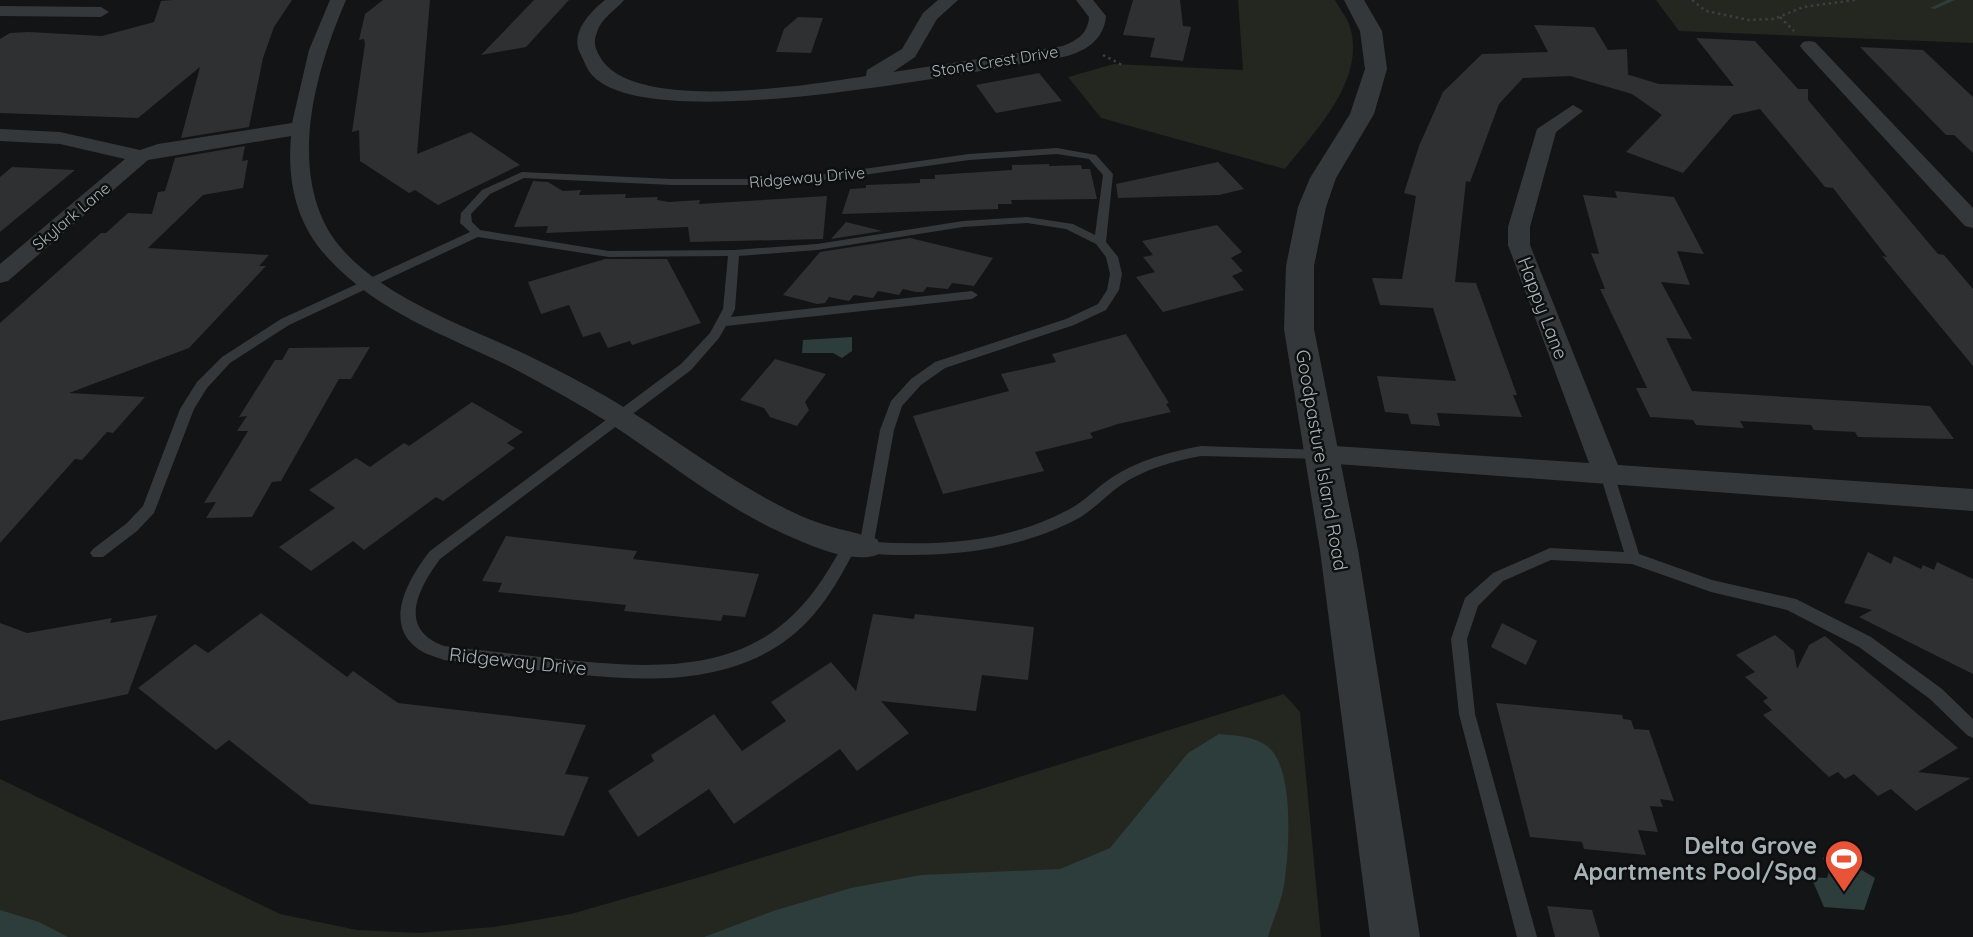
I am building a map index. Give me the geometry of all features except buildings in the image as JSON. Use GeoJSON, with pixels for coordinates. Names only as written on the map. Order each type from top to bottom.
{"type":"FeatureCollection","features":[{"type":"Feature","properties":{"kind":"street"},"geometry":{"type":"LineString","coordinates":[[338,0],[319,40],[301,128],[303,189],[312,221],[334,251],[368,282],[401,305],[538,371],[621,419],[787,525],[859,546]]}},
{"type":"Feature","properties":{"kind":"street","name":"Stone Crest Drive"},"geometry":{"type":"LineString","coordinates":[[616,0],[595,18],[588,31],[588,57],[596,69],[621,85],[674,95],[736,97],[852,83],[1075,48],[1094,33],[1098,25],[1098,16],[1083,0]]}},
{"type":"Feature","properties":{"kind":"street","name":"Stone Crest Drive"},"geometry":{"type":"LineString","coordinates":[[852,83],[885,69],[907,54],[917,42],[928,17],[950,0]]}},
{"type":"Feature","properties":{"kind":"street","name":"Goodpasture Island Road"},"geometry":{"type":"LineString","coordinates":[[1354,0],[1371,31],[1376,69],[1372,90],[1362,114],[1323,178],[1312,207],[1297,300],[1299,329],[1320,455],[1339,550],[1395,937]]}},
{"type":"Feature","properties":{"kind":"street"},"geometry":{"type":"LineString","coordinates":[[0,11],[101,12]]}},
{"type":"Feature","properties":{"kind":"street"},"geometry":{"type":"LineString","coordinates":[[1809,47],[1973,221]]}},
{"type":"Feature","properties":{"kind":"street","name":"Happy Lane"},"geometry":{"type":"LineString","coordinates":[[1573,111],[1547,129],[1519,227],[1519,245],[1607,474]]}},
{"type":"Feature","properties":{"kind":"street"},"geometry":{"type":"LineString","coordinates":[[0,135],[60,138],[141,156],[158,150],[301,128]]}},
{"type":"Feature","properties":{"kind":"street","name":"Skylark Lane"},"geometry":{"type":"LineString","coordinates":[[0,276],[141,156]]}},
{"type":"Feature","properties":{"kind":"street"},"geometry":{"type":"LineString","coordinates":[[1320,455],[1973,500]]}},
{"type":"Feature","properties":{"kind":"lane","name":"Ridgeway Drive"},"geometry":{"type":"LineString","coordinates":[[477,233],[466,223],[469,209],[492,187],[522,175],[672,182],[767,181],[857,174],[969,157],[1056,151],[1092,157],[1108,174],[1100,242],[1112,257],[1116,274],[1113,290],[1102,307],[1070,322],[940,365],[916,382],[896,404],[887,430],[859,546],[799,622],[756,651],[698,670],[628,673],[444,653],[423,646],[416,640],[409,618],[409,603],[419,576],[435,555],[621,419],[686,367],[724,322],[732,298],[734,253]]}},
{"type":"Feature","properties":{"kind":"lane"},"geometry":{"type":"LineString","coordinates":[[99,553],[149,509],[187,409],[212,373],[261,335],[368,282],[477,233],[601,253],[734,253],[817,247],[926,229],[1011,220],[1069,226],[1100,242]]}},
{"type":"Feature","properties":{"kind":"lane"},"geometry":{"type":"LineString","coordinates":[[724,322],[972,295]]}},
{"type":"Feature","properties":{"kind":"lane"},"geometry":{"type":"LineString","coordinates":[[859,546],[906,550],[967,548],[1027,535],[1076,512],[1138,471],[1182,454],[1201,451],[1320,455]]}},
{"type":"Feature","properties":{"kind":"lane"},"geometry":{"type":"LineString","coordinates":[[1607,474],[1633,558]]}},
{"type":"Feature","properties":{"kind":"lane"},"geometry":{"type":"LineString","coordinates":[[1527,937],[1467,714],[1459,639],[1471,603],[1498,578],[1550,554],[1633,558],[1711,586],[1790,604],[1853,636],[1936,694],[1973,730]]}},
{"type":"Feature","properties":{"kind":"path"},"geometry":{"type":"LineString","coordinates":[[1692,0],[1706,11],[1749,20],[1774,19],[1803,7],[1856,0]]}},
{"type":"Feature","properties":{"kind":"shaded area"},"geometry":{"type":"Polygon","coordinates":[[[1238,0],[1335,0],[1349,24],[1353,44],[1345,83],[1324,120],[1285,169],[1101,118],[1068,77],[1114,64],[1243,70],[1238,0]]]}},
{"type":"Feature","properties":{"kind":"shaded area"},"geometry":{"type":"Polygon","coordinates":[[[1656,0],[1973,0],[1973,43],[1679,31],[1656,0]]]}},
{"type":"Feature","properties":{"kind":"shaded area"},"geometry":{"type":"Polygon","coordinates":[[[852,337],[852,351],[842,358],[833,353],[802,353],[803,340],[852,337]]]}},
{"type":"Feature","properties":{"kind":"shaded area"},"geometry":{"type":"Polygon","coordinates":[[[1284,694],[1300,712],[1321,937],[0,937],[0,779],[280,914],[357,930],[419,933],[494,927],[571,914],[707,875],[1284,694]]]}},
{"type":"Feature","properties":{"kind":"shaded area"},"geometry":{"type":"Polygon","coordinates":[[[1219,734],[1248,738],[1268,747],[1280,764],[1284,780],[1288,817],[1286,871],[1281,898],[1268,937],[704,937],[773,911],[851,888],[921,875],[1060,869],[1110,848],[1188,753],[1219,734]]]}},
{"type":"Feature","properties":{"kind":"shaded area","name":"Delta Grove Apartments Pool/Spa"},"geometry":{"type":"Polygon","coordinates":[[[1827,849],[1875,878],[1864,910],[1824,907],[1811,877],[1827,878],[1831,865],[1823,859],[1827,849]]]}},
{"type":"Feature","properties":{"kind":"shaded area"},"geometry":{"type":"Polygon","coordinates":[[[0,910],[39,922],[68,937],[0,937],[0,910]]]}},
{"type":"Feature","properties":{"kind":"waterway"},"geometry":{"type":"LineString","coordinates":[[1933,8],[1952,0]]}},
{"type":"Feature","properties":{"kind":"place","name":"Delta Grove Apartments Pool/Spa"},"geometry":{"type":"Point","coordinates":[1844,893]}}]}
